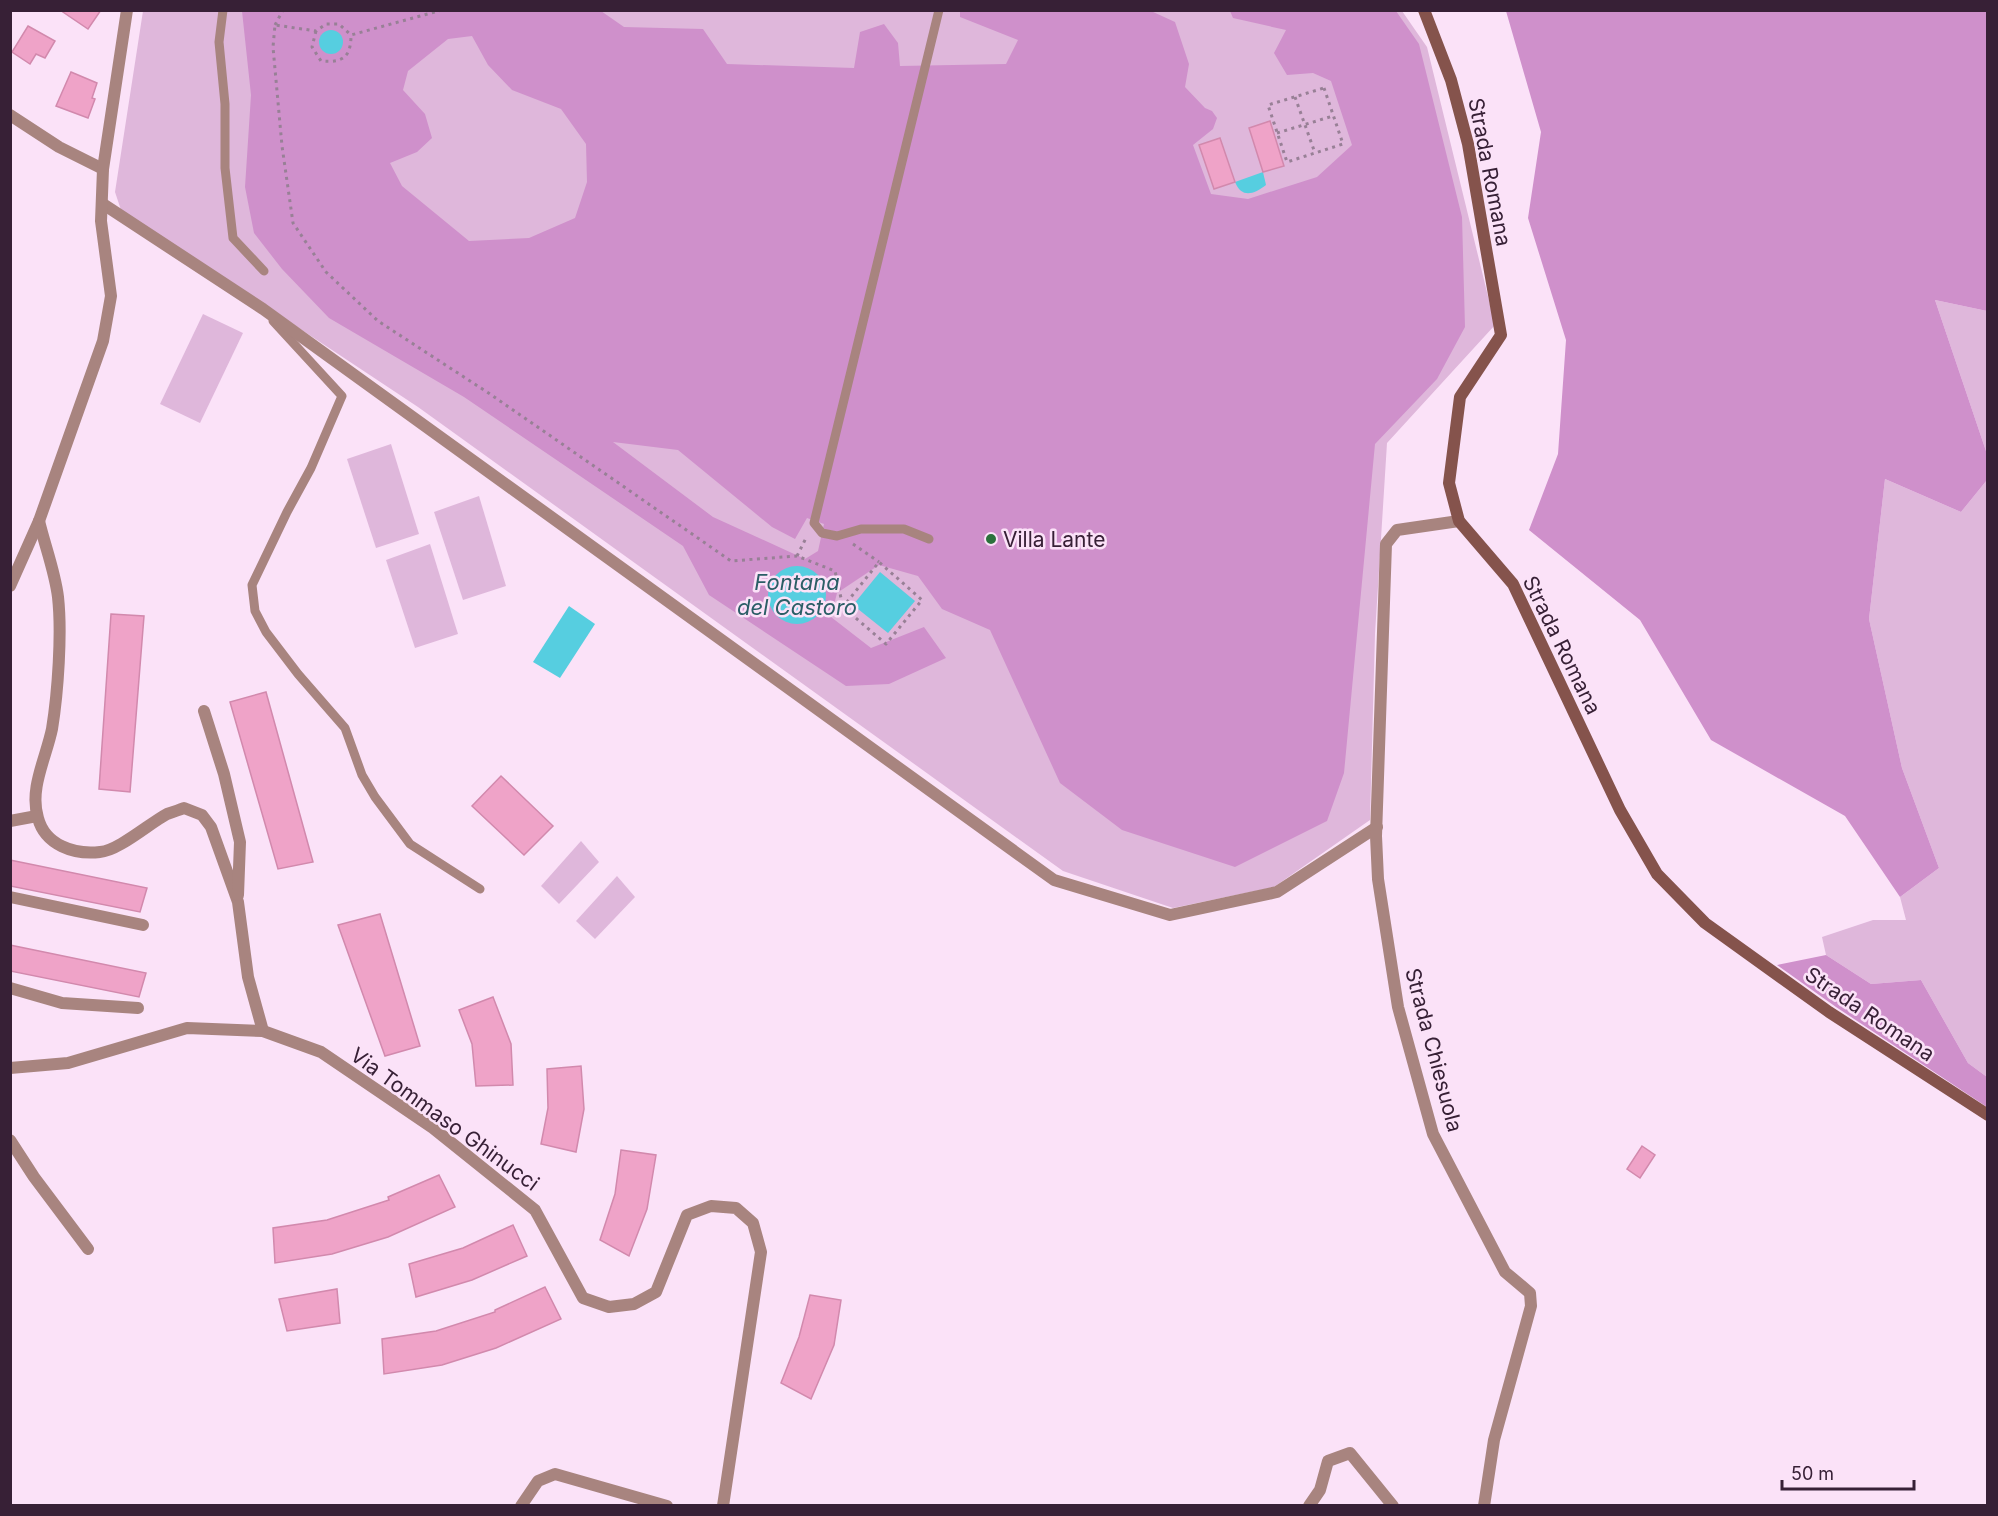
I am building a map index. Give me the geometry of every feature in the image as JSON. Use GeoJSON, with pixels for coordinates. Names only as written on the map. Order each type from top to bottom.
{"type":"FeatureCollection","features":[{"type":"Feature","properties":{"kind":"street"},"geometry":{"type":"LineString","coordinates":[[10,586],[39,521],[103,341],[111,296],[101,220],[103,169],[127,10]]}},
{"type":"Feature","properties":{"kind":"street","name":"Strada Romana"},"geometry":{"type":"LineString","coordinates":[[1424,10],[1451,80],[1468,144],[1501,335],[1460,398],[1449,483],[1459,521],[1513,584],[1620,810],[1657,874],[1705,922],[1829,1012],[1988,1115]]}},
{"type":"Feature","properties":{"kind":"street"},"geometry":{"type":"LineString","coordinates":[[10,115],[59,147],[103,169]]}},
{"type":"Feature","properties":{"kind":"street"},"geometry":{"type":"LineString","coordinates":[[103,204],[263,309],[1054,880],[1170,915],[1277,892],[1377,827]]}},
{"type":"Feature","properties":{"kind":"street"},"geometry":{"type":"LineString","coordinates":[[39,521],[58,596],[59,655],[52,729],[36,788],[37,816],[43,832],[60,846],[81,852],[102,852],[138,834],[167,814],[184,808],[202,815],[211,827],[238,902]]}},
{"type":"Feature","properties":{"kind":"street","name":"Strada Chiesuola"},"geometry":{"type":"LineString","coordinates":[[1459,521],[1397,530],[1386,544],[1377,827],[1378,879],[1398,1007],[1433,1134],[1505,1272],[1530,1293],[1531,1306],[1494,1440],[1484,1506]]}},
{"type":"Feature","properties":{"kind":"street"},"geometry":{"type":"LineString","coordinates":[[204,711],[224,774],[240,842],[238,902],[248,977],[263,1031]]}},
{"type":"Feature","properties":{"kind":"street"},"geometry":{"type":"LineString","coordinates":[[10,820],[37,816]]}},
{"type":"Feature","properties":{"kind":"street"},"geometry":{"type":"LineString","coordinates":[[10,897],[143,925]]}},
{"type":"Feature","properties":{"kind":"street"},"geometry":{"type":"LineString","coordinates":[[10,988],[62,1003],[138,1008]]}},
{"type":"Feature","properties":{"kind":"street","name":"Via Tommaso Ghinucci"},"geometry":{"type":"LineString","coordinates":[[10,1068],[68,1063],[187,1028],[263,1031],[321,1052],[433,1128],[535,1210],[583,1298],[609,1307],[634,1304],[656,1292],[687,1215],[711,1206],[736,1208],[753,1223],[761,1252],[723,1506]]}},
{"type":"Feature","properties":{"kind":"street"},"geometry":{"type":"LineString","coordinates":[[10,1140],[34,1177],[88,1249]]}},
{"type":"Feature","properties":{"kind":"street"},"geometry":{"type":"LineString","coordinates":[[1309,1506],[1320,1490],[1328,1461],[1350,1453],[1393,1506]]}},
{"type":"Feature","properties":{"kind":"street"},"geometry":{"type":"LineString","coordinates":[[521,1506],[538,1481],[555,1474],[667,1506]]}},
{"type":"Feature","properties":{"kind":"lane"},"geometry":{"type":"LineString","coordinates":[[223,10],[219,42],[225,104],[225,168],[233,238],[264,271]]}},
{"type":"Feature","properties":{"kind":"lane"},"geometry":{"type":"LineString","coordinates":[[929,539],[904,529],[861,529],[837,536],[822,533],[814,524],[939,10]]}},
{"type":"Feature","properties":{"kind":"lane"},"geometry":{"type":"LineString","coordinates":[[263,309],[342,396],[311,468],[252,585],[255,611],[266,632],[298,674],[345,728],[362,775],[375,797],[410,844],[480,890]]}},
{"type":"Feature","properties":{"kind":"path"},"geometry":{"type":"LineString","coordinates":[[283,10],[275,25],[273,47],[282,147],[293,223],[326,272],[378,321],[490,394],[731,561],[797,556],[835,571],[843,607],[886,644],[922,600],[879,562],[837,536]]}},
{"type":"Feature","properties":{"kind":"path"},"geometry":{"type":"LineString","coordinates":[[351,34],[442,10]]}},
{"type":"Feature","properties":{"kind":"path"},"geometry":{"type":"LineString","coordinates":[[326,24],[339,24],[351,34],[351,48],[345,57],[334,62],[321,61],[312,47],[316,31],[326,24]]}},
{"type":"Feature","properties":{"kind":"path"},"geometry":{"type":"LineString","coordinates":[[275,25],[316,31]]}},
{"type":"Feature","properties":{"kind":"path"},"geometry":{"type":"LineString","coordinates":[[1324,88],[1343,144],[1287,162],[1268,105],[1295,97],[1324,88]]}},
{"type":"Feature","properties":{"kind":"path"},"geometry":{"type":"LineString","coordinates":[[1295,97],[1315,153]]}},
{"type":"Feature","properties":{"kind":"path"},"geometry":{"type":"LineString","coordinates":[[1278,133],[1334,116]]}},
{"type":"Feature","properties":{"kind":"path"},"geometry":{"type":"LineString","coordinates":[[797,556],[814,524]]}},
{"type":"Feature","properties":{"kind":"path"},"geometry":{"type":"LineString","coordinates":[[843,607],[879,562]]}},
{"type":"Feature","properties":{"kind":"shaded area","name":"Villa Lante"},"geometry":{"type":"Polygon","coordinates":[[[143,11],[1402,11],[1427,47],[1495,325],[1387,443],[1375,634],[1370,820],[1274,887],[1173,908],[1063,871],[418,407],[121,210],[115,192],[143,11]]]}},
{"type":"Feature","properties":{"kind":"shaded area","name":"Villa Lante"},"geometry":{"type":"Polygon","coordinates":[[[242,11],[601,11],[624,27],[703,29],[727,64],[854,68],[860,32],[884,24],[898,43],[900,66],[1006,64],[1018,40],[960,17],[960,11],[1151,11],[1175,22],[1189,64],[1185,87],[1217,118],[1213,129],[1193,145],[1211,194],[1248,199],[1317,177],[1352,145],[1331,81],[1313,73],[1287,75],[1274,53],[1286,30],[1233,18],[1230,11],[1396,11],[1419,44],[1462,217],[1465,327],[1437,379],[1375,444],[1344,773],[1327,821],[1235,867],[1122,830],[1060,783],[990,630],[942,609],[918,576],[879,565],[837,593],[831,617],[871,648],[924,627],[946,658],[889,684],[846,686],[709,595],[683,546],[464,397],[329,318],[282,269],[254,233],[245,187],[251,95],[242,11]],[[472,36],[448,39],[408,71],[403,90],[425,114],[432,138],[417,152],[390,163],[402,186],[469,241],[529,238],[575,218],[587,182],[586,144],[561,109],[512,90],[488,65],[472,36]],[[613,442],[713,517],[805,559],[818,551],[824,524],[807,518],[795,539],[772,527],[678,450],[613,442]]]}},
{"type":"Feature","properties":{"kind":"shaded area"},"geometry":{"type":"Polygon","coordinates":[[[1506,11],[1987,11],[1987,311],[1935,300],[1987,454],[1987,480],[1961,512],[1885,479],[1869,619],[1902,768],[1939,868],[1900,897],[1845,816],[1711,740],[1640,620],[1529,530],[1558,454],[1566,340],[1528,218],[1541,132],[1506,11]]]}},
{"type":"Feature","properties":{"kind":"shaded area"},"geometry":{"type":"Polygon","coordinates":[[[1935,300],[1987,311],[1987,454],[1935,300]]]}},
{"type":"Feature","properties":{"kind":"shaded area"},"geometry":{"type":"Polygon","coordinates":[[[203,314],[243,333],[200,423],[160,404],[203,314]]]}},
{"type":"Feature","properties":{"kind":"shaded area"},"geometry":{"type":"Polygon","coordinates":[[[391,444],[419,534],[376,548],[347,459],[391,444]]]}},
{"type":"Feature","properties":{"kind":"shaded area"},"geometry":{"type":"Polygon","coordinates":[[[1885,479],[1961,512],[1987,480],[1987,1077],[1968,1063],[1921,980],[1871,984],[1826,955],[1822,937],[1873,920],[1906,920],[1900,897],[1939,868],[1902,768],[1869,619],[1885,479]]]}},
{"type":"Feature","properties":{"kind":"shaded area"},"geometry":{"type":"Polygon","coordinates":[[[479,496],[506,586],[463,600],[434,512],[479,496]]]}},
{"type":"Feature","properties":{"kind":"shaded area"},"geometry":{"type":"Polygon","coordinates":[[[430,544],[458,634],[415,648],[386,560],[430,544]]]}},
{"type":"Feature","properties":{"kind":"shaded area"},"geometry":{"type":"Polygon","coordinates":[[[581,841],[599,862],[559,904],[541,886],[581,841]]]}},
{"type":"Feature","properties":{"kind":"shaded area"},"geometry":{"type":"Polygon","coordinates":[[[617,876],[635,897],[595,939],[576,921],[617,876]]]}},
{"type":"Feature","properties":{"kind":"shaded area"},"geometry":{"type":"Polygon","coordinates":[[[1826,955],[1871,984],[1921,980],[1968,1063],[1987,1077],[1987,1107],[1777,965],[1826,955]]]}},
{"type":"Feature","properties":{"kind":"water"},"geometry":{"type":"Polygon","coordinates":[[[331,30],[336,31],[342,37],[342,47],[336,53],[331,54],[326,53],[320,47],[319,42],[320,37],[326,31],[331,30]]]}},
{"type":"Feature","properties":{"kind":"water"},"geometry":{"type":"Polygon","coordinates":[[[1263,172],[1266,185],[1257,191],[1245,193],[1235,182],[1263,172]]]}},
{"type":"Feature","properties":{"kind":"water","name":"Fontana del Castoro"},"geometry":{"type":"Polygon","coordinates":[[[791,566],[803,566],[818,574],[826,589],[826,601],[818,616],[803,624],[791,624],[776,616],[768,601],[768,589],[776,574],[791,566]]]}},
{"type":"Feature","properties":{"kind":"water"},"geometry":{"type":"Polygon","coordinates":[[[880,572],[915,601],[888,633],[853,605],[880,572]]]}},
{"type":"Feature","properties":{"kind":"water"},"geometry":{"type":"Polygon","coordinates":[[[569,606],[595,624],[560,678],[533,662],[569,606]]]}},
{"type":"Feature","properties":{"kind":"building"},"geometry":{"type":"Polygon","coordinates":[[[60,10],[101,10],[88,29],[60,10]]]}},
{"type":"Feature","properties":{"kind":"building"},"geometry":{"type":"Polygon","coordinates":[[[28,26],[55,41],[45,58],[36,54],[30,64],[12,52],[28,26]]]}},
{"type":"Feature","properties":{"kind":"building"},"geometry":{"type":"Polygon","coordinates":[[[71,72],[97,83],[92,98],[95,99],[88,118],[56,106],[71,72]]]}},
{"type":"Feature","properties":{"kind":"building"},"geometry":{"type":"Polygon","coordinates":[[[1270,121],[1284,166],[1263,172],[1249,128],[1270,121]]]}},
{"type":"Feature","properties":{"kind":"building"},"geometry":{"type":"Polygon","coordinates":[[[1220,138],[1235,182],[1214,189],[1199,145],[1220,138]]]}},
{"type":"Feature","properties":{"kind":"building"},"geometry":{"type":"Polygon","coordinates":[[[111,614],[144,616],[130,792],[99,789],[111,614]]]}},
{"type":"Feature","properties":{"kind":"building"},"geometry":{"type":"Polygon","coordinates":[[[266,692],[313,862],[278,869],[230,702],[266,692]]]}},
{"type":"Feature","properties":{"kind":"building"},"geometry":{"type":"Polygon","coordinates":[[[501,776],[553,826],[524,855],[472,806],[501,776]]]}},
{"type":"Feature","properties":{"kind":"building"},"geometry":{"type":"Polygon","coordinates":[[[10,860],[147,888],[140,912],[10,886],[10,860]]]}},
{"type":"Feature","properties":{"kind":"building"},"geometry":{"type":"Polygon","coordinates":[[[380,914],[420,1046],[385,1056],[338,925],[380,914]]]}},
{"type":"Feature","properties":{"kind":"building"},"geometry":{"type":"Polygon","coordinates":[[[10,945],[146,973],[139,997],[10,971],[10,945]]]}},
{"type":"Feature","properties":{"kind":"building"},"geometry":{"type":"Polygon","coordinates":[[[493,997],[511,1044],[513,1085],[476,1086],[472,1044],[459,1010],[493,997]]]}},
{"type":"Feature","properties":{"kind":"building"},"geometry":{"type":"Polygon","coordinates":[[[581,1066],[584,1109],[576,1152],[541,1144],[548,1108],[547,1069],[581,1066]]]}},
{"type":"Feature","properties":{"kind":"building"},"geometry":{"type":"Polygon","coordinates":[[[1642,1146],[1655,1155],[1640,1178],[1627,1169],[1642,1146]]]}},
{"type":"Feature","properties":{"kind":"building"},"geometry":{"type":"Polygon","coordinates":[[[621,1150],[656,1155],[647,1209],[629,1256],[600,1240],[615,1194],[621,1150]]]}},
{"type":"Feature","properties":{"kind":"building"},"geometry":{"type":"Polygon","coordinates":[[[439,1175],[455,1207],[388,1237],[332,1254],[275,1263],[273,1228],[327,1220],[389,1200],[388,1197],[439,1175]]]}},
{"type":"Feature","properties":{"kind":"building"},"geometry":{"type":"Polygon","coordinates":[[[513,1225],[527,1256],[472,1280],[416,1297],[409,1264],[463,1248],[513,1225]]]}},
{"type":"Feature","properties":{"kind":"building"},"geometry":{"type":"Polygon","coordinates":[[[545,1287],[561,1319],[496,1348],[442,1365],[384,1374],[382,1339],[436,1331],[495,1312],[545,1287]]]}},
{"type":"Feature","properties":{"kind":"building"},"geometry":{"type":"Polygon","coordinates":[[[337,1289],[340,1323],[287,1331],[279,1299],[337,1289]]]}},
{"type":"Feature","properties":{"kind":"building"},"geometry":{"type":"Polygon","coordinates":[[[810,1295],[841,1300],[834,1345],[811,1399],[781,1383],[799,1337],[810,1295]]]}},
{"type":"Feature","properties":{"kind":"place","name":"Villa Lante"},"geometry":{"type":"Point","coordinates":[991,539]}}]}
